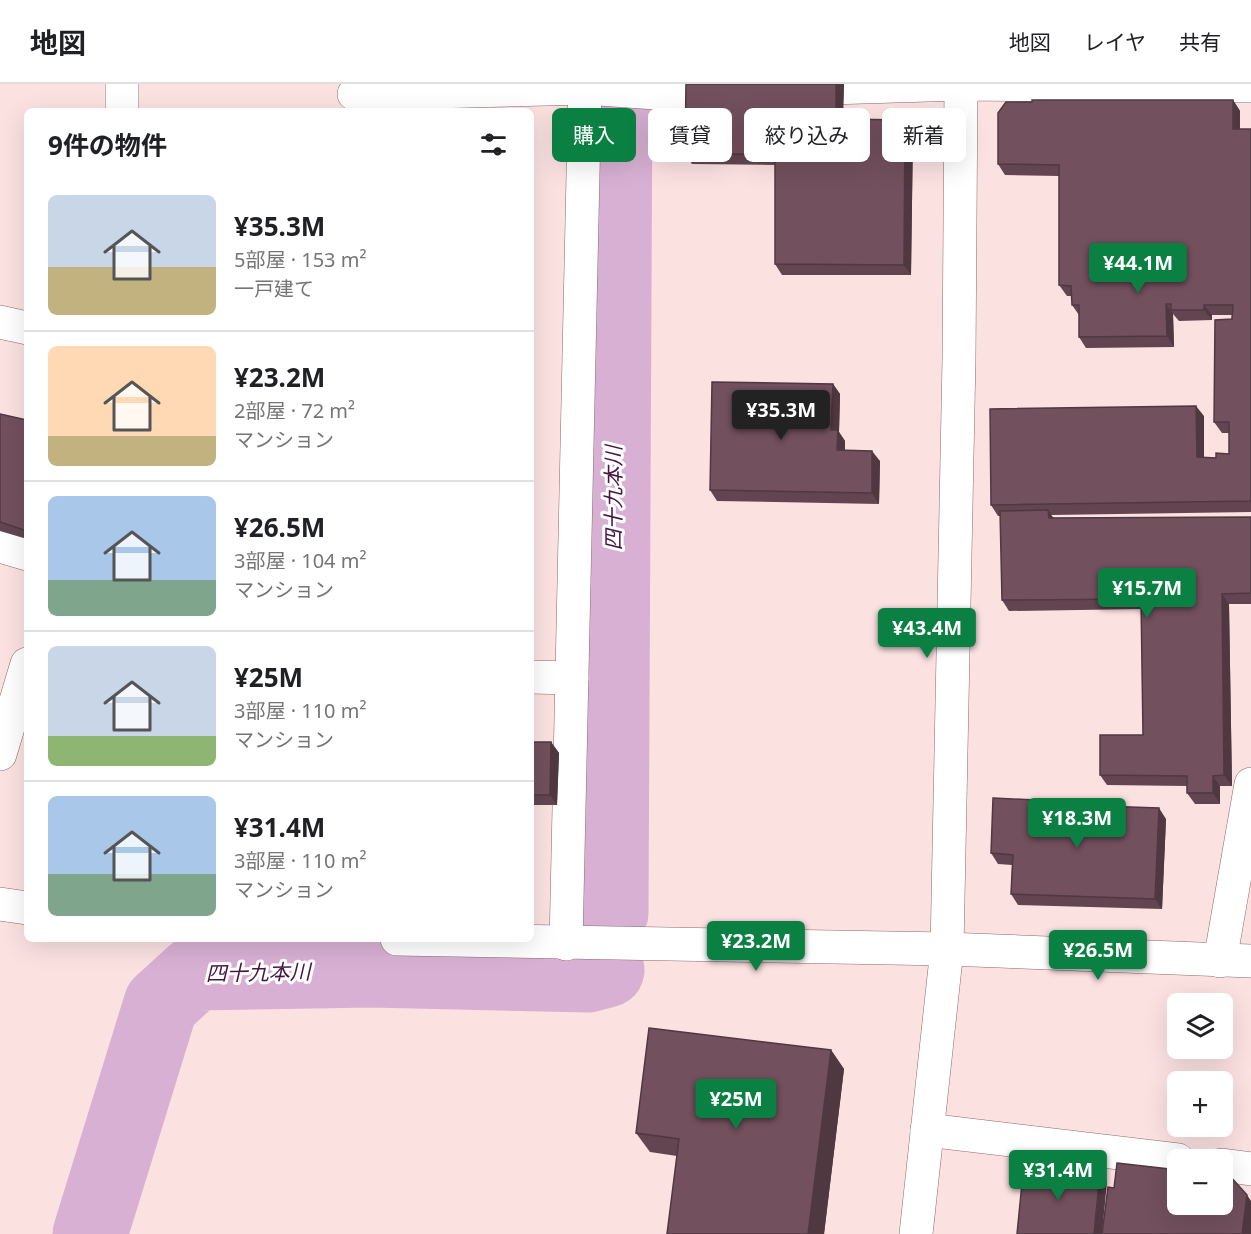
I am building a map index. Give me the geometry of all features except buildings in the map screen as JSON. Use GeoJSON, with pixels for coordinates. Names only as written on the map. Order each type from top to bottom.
{"type":"FeatureCollection","features":[{"type":"Feature","properties":{"kind":"street"},"geometry":{"type":"LineString","coordinates":[[122,84],[122,108]]}},
{"type":"Feature","properties":{"kind":"street"},"geometry":{"type":"LineString","coordinates":[[916,1234],[947,949],[959,358],[960,84]]}},
{"type":"Feature","properties":{"kind":"street"},"geometry":{"type":"LineString","coordinates":[[354,96],[585,86],[656,93],[960,84],[1251,86]]}},
{"type":"Feature","properties":{"kind":"street"},"geometry":{"type":"LineString","coordinates":[[566,944],[585,86]]}},
{"type":"Feature","properties":{"kind":"street"},"geometry":{"type":"LineString","coordinates":[[0,322],[24,327]]}},
{"type":"Feature","properties":{"kind":"street"},"geometry":{"type":"LineString","coordinates":[[0,546],[24,553]]}},
{"type":"Feature","properties":{"kind":"street"},"geometry":{"type":"LineString","coordinates":[[1,747],[24,674]]}},
{"type":"Feature","properties":{"kind":"street"},"geometry":{"type":"LineString","coordinates":[[534,677],[572,678]]}},
{"type":"Feature","properties":{"kind":"street"},"geometry":{"type":"LineString","coordinates":[[499,942],[947,949],[1236,961],[1251,784]]}},
{"type":"Feature","properties":{"kind":"street"},"geometry":{"type":"LineString","coordinates":[[0,904],[24,908]]}},
{"type":"Feature","properties":{"kind":"street"},"geometry":{"type":"LineString","coordinates":[[927,1130],[1167,1159]]}},
{"type":"Feature","properties":{"kind":"street"},"geometry":{"type":"LineString","coordinates":[[1233,1167],[1251,1169]]}},
{"type":"Feature","properties":{"kind":"waterway","name":"四十九本川"},"geometry":{"type":"LineString","coordinates":[[611,913],[615,84]]}},
{"type":"Feature","properties":{"kind":"waterway","name":"四十九本川"},"geometry":{"type":"LineString","coordinates":[[90,1234],[161,1004],[195,973],[371,970],[588,975],[607,970]]}}]}
